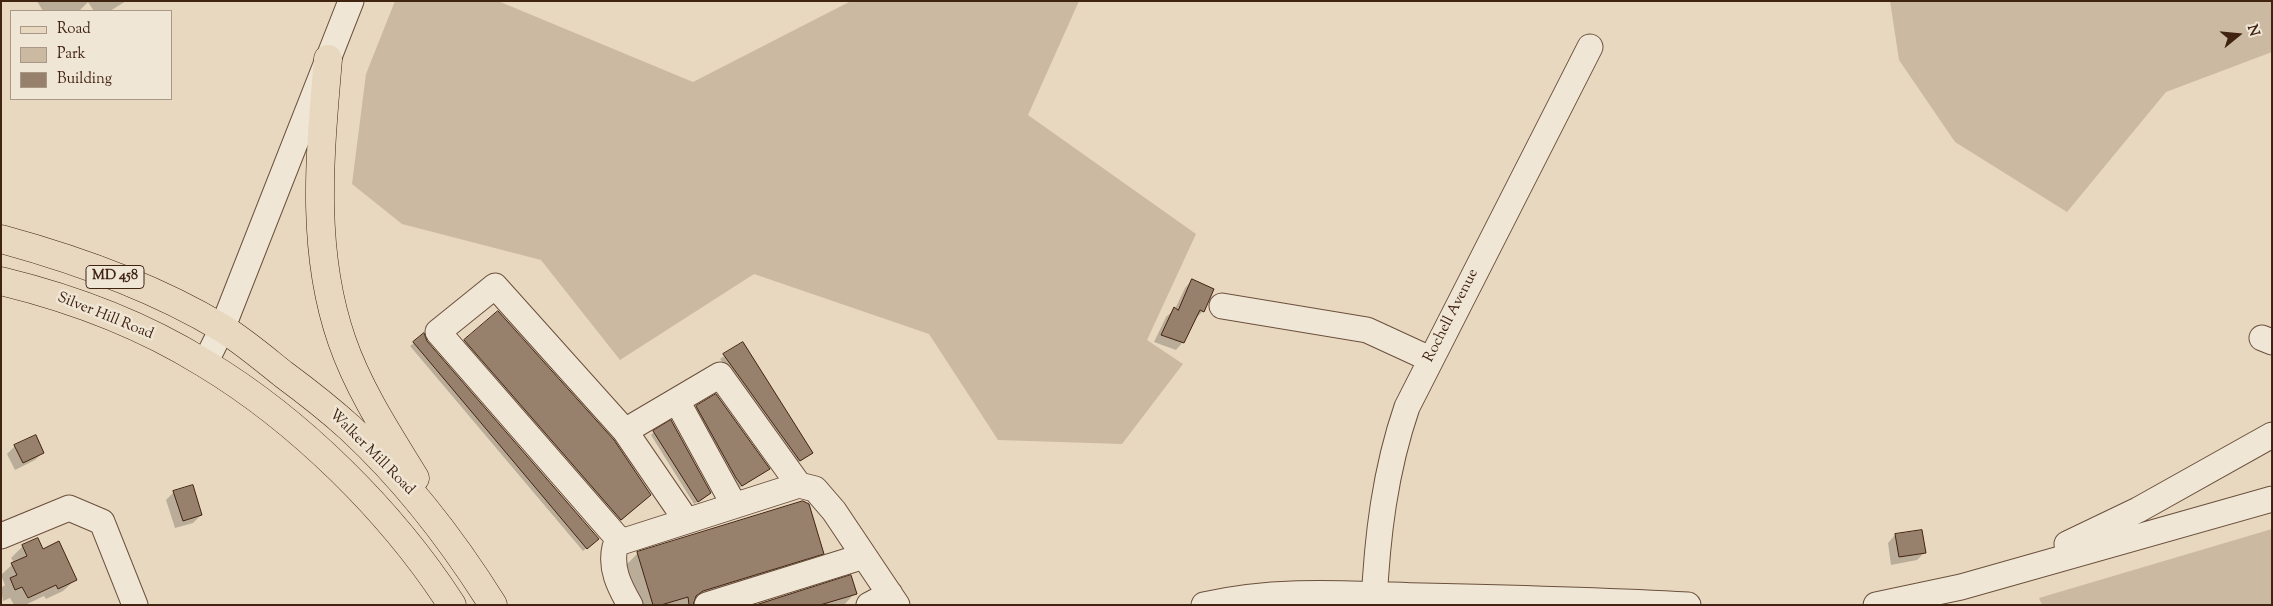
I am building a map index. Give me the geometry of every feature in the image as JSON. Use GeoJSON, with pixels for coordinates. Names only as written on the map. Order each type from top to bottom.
{"type":"FeatureCollection","features":[{"type":"Feature","properties":{"kind":"main road"},"geometry":{"type":"LineString","coordinates":[[328,59],[319,197],[327,279],[342,341],[376,415],[470,569]]}},
{"type":"Feature","properties":{"kind":"main road","name":"MD 458"},"geometry":{"type":"LineString","coordinates":[[1,239],[56,254],[94,268],[140,287],[222,329]]}},
{"type":"Feature","properties":{"kind":"main road","name":"Silver Hill Road"},"geometry":{"type":"LineString","coordinates":[[1,281],[63,299],[132,326],[205,363]]}},
{"type":"Feature","properties":{"kind":"main road","name":"Walker Mill Road"},"geometry":{"type":"LineString","coordinates":[[222,329],[350,428],[400,479],[437,524],[470,569],[493,605]]}},
{"type":"Feature","properties":{"kind":"main road"},"geometry":{"type":"LineString","coordinates":[[205,363],[284,421],[326,456],[383,514],[452,605]]}},
{"type":"Feature","properties":{"kind":"street"},"geometry":{"type":"LineString","coordinates":[[205,363],[222,329],[351,1]]}},
{"type":"Feature","properties":{"kind":"street","name":"Rochell Avenue"},"geometry":{"type":"LineString","coordinates":[[1375,600],[1378,540],[1393,446],[1407,406],[1590,47]]}},
{"type":"Feature","properties":{"kind":"street"},"geometry":{"type":"LineString","coordinates":[[620,542],[438,332],[495,286],[625,431],[686,520]]}},
{"type":"Feature","properties":{"kind":"street"},"geometry":{"type":"LineString","coordinates":[[1222,306],[1367,330],[1430,359]]}},
{"type":"Feature","properties":{"kind":"street"},"geometry":{"type":"LineString","coordinates":[[625,431],[720,375],[799,485]]}},
{"type":"Feature","properties":{"kind":"street"},"geometry":{"type":"LineString","coordinates":[[677,400],[734,505]]}},
{"type":"Feature","properties":{"kind":"street"},"geometry":{"type":"LineString","coordinates":[[2006,573],[2138,510],[2272,435]]}},
{"type":"Feature","properties":{"kind":"street"},"geometry":{"type":"LineString","coordinates":[[630,605],[619,585],[612,559],[614,547],[620,542],[799,485],[815,489],[864,556],[886,601]]}},
{"type":"Feature","properties":{"kind":"street"},"geometry":{"type":"LineString","coordinates":[[1876,605],[1961,587],[2272,499]]}},
{"type":"Feature","properties":{"kind":"street"},"geometry":{"type":"LineString","coordinates":[[1,536],[68,508],[102,522],[135,605]]}},
{"type":"Feature","properties":{"kind":"street"},"geometry":{"type":"LineString","coordinates":[[707,605],[864,556]]}},
{"type":"Feature","properties":{"kind":"street"},"geometry":{"type":"LineString","coordinates":[[1204,605],[1238,599],[1300,594],[1375,600],[1611,600],[1688,605]]}},
{"type":"Feature","properties":{"kind":"green space"},"geometry":{"type":"Polygon","coordinates":[[[395,1],[498,1],[693,82],[851,1],[1079,1],[1028,115],[1196,234],[1147,340],[1183,364],[1122,444],[998,440],[929,334],[754,274],[620,360],[541,260],[402,224],[352,184],[366,74],[395,1]]]}},
{"type":"Feature","properties":{"kind":"green space"},"geometry":{"type":"Polygon","coordinates":[[[1890,1],[2272,1],[2272,52],[2166,92],[2067,212],[1955,142],[1899,60],[1890,1]]]}},
{"type":"Feature","properties":{"kind":"green space"},"geometry":{"type":"Polygon","coordinates":[[[2272,529],[2272,605],[2042,605],[2039,598],[2272,529]]]}},
{"type":"Feature","properties":{"kind":"building"},"geometry":{"type":"Polygon","coordinates":[[[1192,279],[1214,289],[1204,312],[1200,310],[1184,343],[1161,335],[1174,307],[1178,310],[1192,279]]]}},
{"type":"Feature","properties":{"kind":"building"},"geometry":{"type":"Polygon","coordinates":[[[498,311],[614,440],[651,495],[621,520],[464,340],[498,311]]]}},
{"type":"Feature","properties":{"kind":"building"},"geometry":{"type":"Polygon","coordinates":[[[424,333],[427,341],[599,539],[587,549],[413,342],[424,333]]]}},
{"type":"Feature","properties":{"kind":"building"},"geometry":{"type":"Polygon","coordinates":[[[743,342],[813,453],[800,461],[723,354],[743,342]]]}},
{"type":"Feature","properties":{"kind":"building"},"geometry":{"type":"Polygon","coordinates":[[[716,394],[770,469],[742,486],[696,406],[716,394]]]}},
{"type":"Feature","properties":{"kind":"building"},"geometry":{"type":"Polygon","coordinates":[[[671,420],[711,493],[698,502],[653,431],[671,420]]]}},
{"type":"Feature","properties":{"kind":"building"},"geometry":{"type":"Polygon","coordinates":[[[36,435],[44,453],[23,463],[14,445],[36,435]]]}},
{"type":"Feature","properties":{"kind":"building"},"geometry":{"type":"Polygon","coordinates":[[[193,485],[202,515],[183,521],[173,491],[193,485]]]}},
{"type":"Feature","properties":{"kind":"building"},"geometry":{"type":"Polygon","coordinates":[[[803,501],[809,504],[824,554],[703,591],[696,596],[693,605],[689,605],[688,597],[661,605],[653,605],[637,552],[803,501]]]}},
{"type":"Feature","properties":{"kind":"building"},"geometry":{"type":"Polygon","coordinates":[[[1922,530],[1926,553],[1899,557],[1895,534],[1922,530]]]}},
{"type":"Feature","properties":{"kind":"building"},"geometry":{"type":"Polygon","coordinates":[[[38,538],[43,549],[59,541],[77,580],[58,589],[56,585],[28,598],[22,587],[15,590],[10,578],[17,575],[11,563],[27,556],[22,545],[38,538]]]}},
{"type":"Feature","properties":{"kind":"building"},"geometry":{"type":"Polygon","coordinates":[[[851,575],[857,594],[820,605],[756,605],[851,575]]]}}]}
